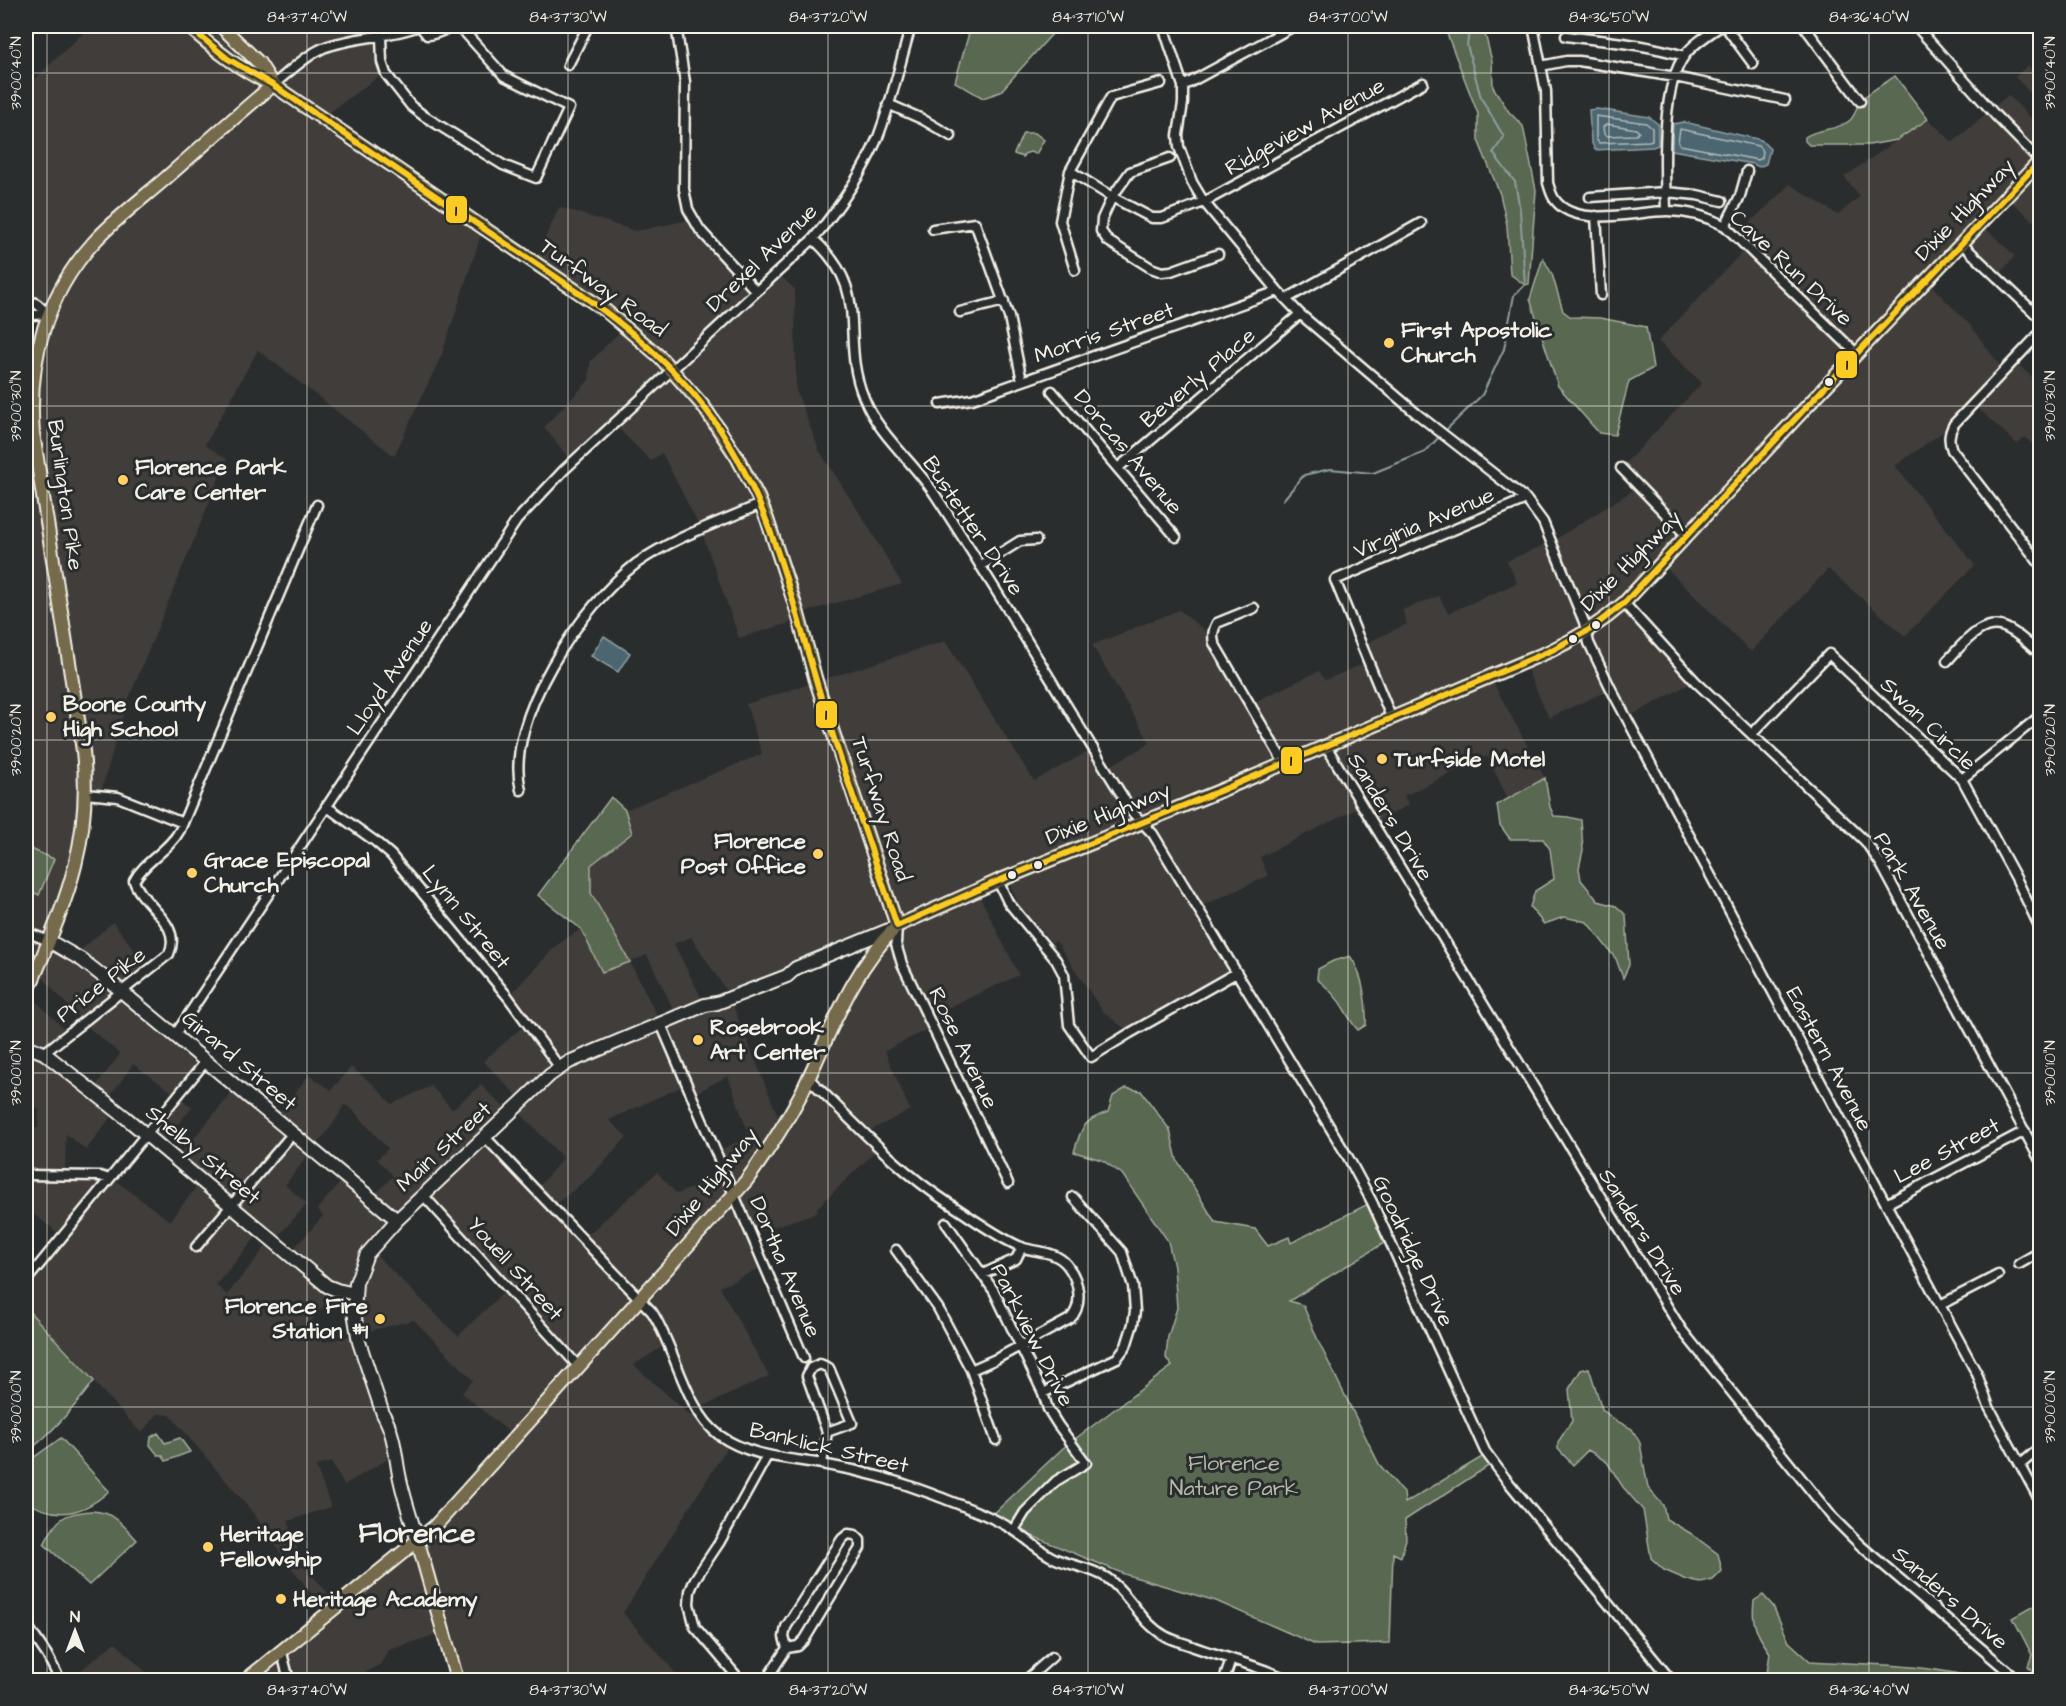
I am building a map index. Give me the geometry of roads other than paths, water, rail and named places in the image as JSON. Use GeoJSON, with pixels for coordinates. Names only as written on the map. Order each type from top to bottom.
{"type":"FeatureCollection","features":[{"type":"Feature","properties":{"kind":"main road","name":"Turfway Road"},"geometry":{"type":"LineString","coordinates":[[188,26],[249,75],[273,85],[606,311],[643,341],[692,392],[720,429],[737,457],[760,504],[798,614],[819,691],[897,926]]}},
{"type":"Feature","properties":{"kind":"main road","name":"Turfway Road"},"geometry":{"type":"LineString","coordinates":[[220,26],[259,63],[273,85]]}},
{"type":"Feature","properties":{"kind":"main road","name":"Burlington Pike"},"geometry":{"type":"LineString","coordinates":[[26,996],[68,893],[77,864],[86,794],[83,751],[31,451],[32,382],[37,349],[48,314],[67,277],[96,240],[273,85]]}},
{"type":"Feature","properties":{"kind":"main road","name":"Dixie Highway"},"geometry":{"type":"LineString","coordinates":[[246,1680],[418,1542],[461,1499],[746,1181],[776,1139],[857,978],[885,938],[897,926],[998,881],[1544,654],[1587,633],[1624,603],[2040,161]]}},
{"type":"Feature","properties":{"kind":"main road"},"geometry":{"type":"LineString","coordinates":[[418,1542],[457,1680]]}},
{"type":"Feature","properties":{"kind":"street"},"geometry":{"type":"LineString","coordinates":[[273,85],[322,49],[356,39],[381,37],[419,26],[427,34],[433,35],[451,27],[461,28],[504,76],[569,108],[536,178],[502,165],[411,106],[386,74],[382,62],[381,37]]}},
{"type":"Feature","properties":{"kind":"street"},"geometry":{"type":"LineString","coordinates":[[568,65],[588,26]]}},
{"type":"Feature","properties":{"kind":"street"},"geometry":{"type":"LineString","coordinates":[[676,26],[685,82],[684,189],[688,209],[700,230],[756,291]]}},
{"type":"Feature","properties":{"kind":"street","name":"Drexel Avenue"},"geometry":{"type":"LineString","coordinates":[[672,370],[813,238],[828,221],[858,177],[878,136],[911,26]]}},
{"type":"Feature","properties":{"kind":"street"},"geometry":{"type":"LineString","coordinates":[[1163,26],[1183,86],[1294,26]]}},
{"type":"Feature","properties":{"kind":"street","name":"Cave Run Drive"},"geometry":{"type":"LineString","coordinates":[[1533,26],[1547,105],[1548,183],[1551,195],[1561,207],[1574,214],[1596,216],[1666,211],[1707,217],[1725,226],[1857,354]]}},
{"type":"Feature","properties":{"kind":"street"},"geometry":{"type":"LineString","coordinates":[[1666,211],[1667,119],[1671,87],[1684,56],[1698,42],[1723,26],[1753,64]]}},
{"type":"Feature","properties":{"kind":"street"},"geometry":{"type":"LineString","coordinates":[[1804,26],[1860,101]]}},
{"type":"Feature","properties":{"kind":"street"},"geometry":{"type":"LineString","coordinates":[[1916,26],[1996,116],[2040,161]]}},
{"type":"Feature","properties":{"kind":"street"},"geometry":{"type":"LineString","coordinates":[[1566,36],[1623,43],[1670,51],[1684,56]]}},
{"type":"Feature","properties":{"kind":"street"},"geometry":{"type":"LineString","coordinates":[[1541,66],[1579,61],[1675,77],[1785,100]]}},
{"type":"Feature","properties":{"kind":"street"},"geometry":{"type":"LineString","coordinates":[[1075,270],[1060,221],[1070,171],[1111,97],[1161,83]]}},
{"type":"Feature","properties":{"kind":"street","name":"Ridgeview Avenue"},"geometry":{"type":"LineString","coordinates":[[1070,171],[1152,218],[1162,218],[1204,202],[1423,83]]}},
{"type":"Feature","properties":{"kind":"street","name":"Eastern Avenue"},"geometry":{"type":"LineString","coordinates":[[1183,86],[1178,142],[1192,182],[1204,202],[1300,314],[1416,413],[1526,500],[1543,522],[1589,643],[1616,699],[1941,1305],[1977,1374],[1989,1407],[2040,1501]]}},
{"type":"Feature","properties":{"kind":"street"},"geometry":{"type":"LineString","coordinates":[[888,104],[922,119],[951,136]]}},
{"type":"Feature","properties":{"kind":"street"},"geometry":{"type":"LineString","coordinates":[[1170,158],[1130,172],[1112,197],[1102,219],[1101,231],[1108,241],[1151,268],[1162,272],[1171,271],[1218,254]]}},
{"type":"Feature","properties":{"kind":"street"},"geometry":{"type":"LineString","coordinates":[[1725,226],[1740,196],[1747,171]]}},
{"type":"Feature","properties":{"kind":"street"},"geometry":{"type":"LineString","coordinates":[[1590,197],[1666,192],[1697,195],[1722,201]]}},
{"type":"Feature","properties":{"kind":"street"},"geometry":{"type":"LineString","coordinates":[[1596,216],[1601,296]]}},
{"type":"Feature","properties":{"kind":"street"},"geometry":{"type":"LineString","coordinates":[[933,229],[975,223],[1004,301],[1022,381]]}},
{"type":"Feature","properties":{"kind":"street"},"geometry":{"type":"LineString","coordinates":[[1286,299],[1421,223]]}},
{"type":"Feature","properties":{"kind":"street","name":"Bustetter Drive"},"geometry":{"type":"LineString","coordinates":[[813,238],[837,264],[849,293],[856,367],[862,394],[869,410],[877,424],[935,495],[1132,813],[1142,822]]}},
{"type":"Feature","properties":{"kind":"street"},"geometry":{"type":"LineString","coordinates":[[1962,244],[2040,318]]}},
{"type":"Feature","properties":{"kind":"street","name":"Morris Street"},"geometry":{"type":"LineString","coordinates":[[940,404],[972,399],[1278,291]]}},
{"type":"Feature","properties":{"kind":"street"},"geometry":{"type":"LineString","coordinates":[[26,299],[37,304],[48,314]]}},
{"type":"Feature","properties":{"kind":"street"},"geometry":{"type":"LineString","coordinates":[[960,312],[1004,301]]}},
{"type":"Feature","properties":{"kind":"street"},"geometry":{"type":"LineString","coordinates":[[26,311],[32,315],[48,314]]}},
{"type":"Feature","properties":{"kind":"street","name":"Beverly Place"},"geometry":{"type":"LineString","coordinates":[[1118,468],[1300,314]]}},
{"type":"Feature","properties":{"kind":"street"},"geometry":{"type":"LineString","coordinates":[[2040,333],[1954,424],[1949,442],[1952,450],[2040,564]]}},
{"type":"Feature","properties":{"kind":"street","name":"Lloyd Avenue"},"geometry":{"type":"LineString","coordinates":[[175,1035],[517,520],[564,470],[672,370]]}},
{"type":"Feature","properties":{"kind":"street","name":"Dorcas Avenue"},"geometry":{"type":"LineString","coordinates":[[1052,391],[1176,537]]}},
{"type":"Feature","properties":{"kind":"street"},"geometry":{"type":"LineString","coordinates":[[1621,468],[1687,536]]}},
{"type":"Feature","properties":{"kind":"street","name":"Virginia Avenue"},"geometry":{"type":"LineString","coordinates":[[1391,717],[1335,580],[1526,500]]}},
{"type":"Feature","properties":{"kind":"street"},"geometry":{"type":"LineString","coordinates":[[521,790],[518,765],[528,715],[533,702],[554,663],[593,607],[619,579],[648,556],[670,543],[760,504]]}},
{"type":"Feature","properties":{"kind":"street"},"geometry":{"type":"LineString","coordinates":[[86,794],[118,797],[183,823],[317,505]]}},
{"type":"Feature","properties":{"kind":"street"},"geometry":{"type":"LineString","coordinates":[[980,566],[1020,541],[1036,540]]}},
{"type":"Feature","properties":{"kind":"street","name":"Park Avenue"},"geometry":{"type":"LineString","coordinates":[[1624,603],[1695,681],[1865,841],[1881,864],[2040,1160]]}},
{"type":"Feature","properties":{"kind":"street"},"geometry":{"type":"LineString","coordinates":[[1254,608],[1217,623],[1212,636],[1284,763]]}},
{"type":"Feature","properties":{"kind":"street"},"geometry":{"type":"LineString","coordinates":[[1947,661],[1972,634],[1991,626],[2009,629],[2040,654]]}},
{"type":"Feature","properties":{"kind":"street","name":"Swan Circle"},"geometry":{"type":"LineString","coordinates":[[1752,734],[1829,654],[1962,779],[2016,878],[2040,928]]}},
{"type":"Feature","properties":{"kind":"street"},"geometry":{"type":"LineString","coordinates":[[1962,779],[2040,716]]}},
{"type":"Feature","properties":{"kind":"street","name":"Sanders Drive"},"geometry":{"type":"LineString","coordinates":[[1326,746],[1682,1329],[1833,1518],[1860,1545],[2010,1673]]}},
{"type":"Feature","properties":{"kind":"street","name":"Lynn Street"},"geometry":{"type":"LineString","coordinates":[[326,806],[391,855],[508,997],[560,1068]]}},
{"type":"Feature","properties":{"kind":"street","name":"Goodridge Drive"},"geometry":{"type":"LineString","coordinates":[[1142,822],[1153,834],[1362,1181],[1485,1451],[1671,1680]]}},
{"type":"Feature","properties":{"kind":"street","name":"Price Pike"},"geometry":{"type":"LineString","coordinates":[[44,1053],[169,954],[173,941],[170,928],[137,890],[134,881],[138,873],[173,841],[183,823]]}},
{"type":"Feature","properties":{"kind":"street"},"geometry":{"type":"LineString","coordinates":[[998,881],[1008,902],[1056,960],[1064,975],[1069,1025],[1091,1058],[1130,1033],[1236,973]]}},
{"type":"Feature","properties":{"kind":"street","name":"Main Street"},"geometry":{"type":"LineString","coordinates":[[418,1542],[398,1468],[390,1458],[381,1425],[383,1414],[359,1342],[354,1312],[355,1294],[360,1270],[369,1250],[397,1220],[549,1076],[569,1062],[705,1005],[713,998],[753,981],[785,969],[796,968],[897,926]]}},
{"type":"Feature","properties":{"kind":"street","name":"Rose Avenue"},"geometry":{"type":"LineString","coordinates":[[897,926],[896,944],[902,964],[1008,1183]]}},
{"type":"Feature","properties":{"kind":"street"},"geometry":{"type":"LineString","coordinates":[[26,932],[49,940]]}},
{"type":"Feature","properties":{"kind":"street","name":"Girard Street"},"geometry":{"type":"LineString","coordinates":[[49,940],[82,960],[122,991],[397,1220]]}},
{"type":"Feature","properties":{"kind":"street","name":"Dortha Avenue"},"geometry":{"type":"LineString","coordinates":[[661,1024],[804,1358]]}},
{"type":"Feature","properties":{"kind":"street","name":"Shelby Street"},"geometry":{"type":"LineString","coordinates":[[26,1046],[44,1053],[145,1133],[327,1286],[355,1294]]}},
{"type":"Feature","properties":{"kind":"street"},"geometry":{"type":"LineString","coordinates":[[26,1281],[206,1061]]}},
{"type":"Feature","properties":{"kind":"street"},"geometry":{"type":"LineString","coordinates":[[808,1078],[903,1169],[925,1187],[994,1232],[1022,1247],[1049,1253],[1062,1260],[1072,1273],[1078,1295],[1077,1309],[1070,1319],[971,1371]]}},
{"type":"Feature","properties":{"kind":"street","name":"Lee Street"},"geometry":{"type":"LineString","coordinates":[[1886,1204],[2025,1131]]}},
{"type":"Feature","properties":{"kind":"street"},"geometry":{"type":"LineString","coordinates":[[196,1247],[293,1133]]}},
{"type":"Feature","properties":{"kind":"street","name":"Banklick Street"},"geometry":{"type":"LineString","coordinates":[[485,1137],[640,1299],[661,1327],[689,1393],[707,1423],[730,1443],[767,1456],[859,1471],[913,1486],[989,1518],[1014,1530],[1049,1556],[1086,1568],[1110,1580],[1144,1620],[1165,1636],[1289,1680]]}},
{"type":"Feature","properties":{"kind":"street"},"geometry":{"type":"LineString","coordinates":[[26,1175],[100,1176],[109,1179]]}},
{"type":"Feature","properties":{"kind":"street","name":"Youell Street"},"geometry":{"type":"LineString","coordinates":[[424,1196],[579,1367]]}},
{"type":"Feature","properties":{"kind":"street"},"geometry":{"type":"LineString","coordinates":[[1043,1393],[1117,1358],[1126,1346],[1135,1311],[1133,1286],[1122,1252],[1073,1197]]}},
{"type":"Feature","properties":{"kind":"street","name":"Parkview Drive"},"geometry":{"type":"LineString","coordinates":[[946,1223],[994,1290],[1043,1393],[1048,1409],[1086,1463],[1056,1481],[1025,1512],[1014,1530]]}},
{"type":"Feature","properties":{"kind":"street"},"geometry":{"type":"LineString","coordinates":[[983,1274],[1011,1262],[1019,1255],[1022,1247]]}},
{"type":"Feature","properties":{"kind":"street"},"geometry":{"type":"LineString","coordinates":[[896,1250],[938,1308],[971,1371],[996,1440]]}},
{"type":"Feature","properties":{"kind":"street"},"geometry":{"type":"LineString","coordinates":[[2019,1264],[2040,1252]]}},
{"type":"Feature","properties":{"kind":"street"},"geometry":{"type":"LineString","coordinates":[[1941,1305],[1998,1275]]}},
{"type":"Feature","properties":{"kind":"street"},"geometry":{"type":"LineString","coordinates":[[822,1464],[827,1432],[807,1376],[811,1368],[820,1365],[828,1368],[852,1423],[827,1432]]}},
{"type":"Feature","properties":{"kind":"street"},"geometry":{"type":"LineString","coordinates":[[2021,1464],[2040,1448]]}},
{"type":"Feature","properties":{"kind":"street"},"geometry":{"type":"LineString","coordinates":[[740,1680],[695,1627],[689,1604],[690,1591],[694,1579],[718,1544],[767,1456]]}},
{"type":"Feature","properties":{"kind":"street"},"geometry":{"type":"LineString","coordinates":[[766,1680],[787,1648],[798,1646],[811,1629],[860,1548],[860,1540],[855,1535],[848,1534],[842,1539],[786,1627],[784,1637],[787,1648]]}},
{"type":"Feature","properties":{"kind":"street"},"geometry":{"type":"LineString","coordinates":[[26,1624],[47,1654],[60,1680]]}},
{"type":"Feature","properties":{"kind":"street"},"geometry":{"type":"LineString","coordinates":[[282,1653],[289,1680]]}},
{"type":"Feature","properties":{"kind":"street"},"geometry":{"type":"LineString","coordinates":[[1026,1680],[1052,1657]]}},
{"type":"Feature","properties":{"kind":"street"},"geometry":{"type":"LineString","coordinates":[[1224,1680],[1231,1660]]}},
{"type":"Feature","properties":{"kind":"water"},"geometry":{"type":"Polygon","coordinates":[[[1597,109],[1649,117],[1658,124],[1658,145],[1595,150],[1591,141],[1589,110],[1597,109]]]}},
{"type":"Feature","properties":{"kind":"water"},"geometry":{"type":"Polygon","coordinates":[[[1684,122],[1761,140],[1770,149],[1766,164],[1759,167],[1672,150],[1673,124],[1684,122]]]}},
{"type":"Feature","properties":{"kind":"water"},"geometry":{"type":"Polygon","coordinates":[[[604,636],[630,653],[618,672],[591,656],[604,636]]]}},
{"type":"Feature","properties":{"kind":"waterway"},"geometry":{"type":"LineString","coordinates":[[1444,432],[1482,395],[1504,349],[1514,295],[1525,285],[1520,210],[1515,182],[1493,153],[1504,137],[1481,98],[1467,45],[1470,26]]}},
{"type":"Feature","properties":{"kind":"waterway"},"geometry":{"type":"LineString","coordinates":[[1283,500],[1304,475],[1330,469],[1373,473],[1425,452],[1440,436]]}},
{"type":"Feature","properties":{"kind":"place","name":"First Apostolic Church"},"geometry":{"type":"Point","coordinates":[1389,343]}},
{"type":"Feature","properties":{"kind":"place","name":"Florence Park Care Center"},"geometry":{"type":"Point","coordinates":[123,480]}},
{"type":"Feature","properties":{"kind":"place","name":"Boone County High School"},"geometry":{"type":"Point","coordinates":[51,717]}},
{"type":"Feature","properties":{"kind":"place","name":"Turfside Motel"},"geometry":{"type":"Point","coordinates":[1382,759]}},
{"type":"Feature","properties":{"kind":"place","name":"Florence Post Office"},"geometry":{"type":"Point","coordinates":[818,854]}},
{"type":"Feature","properties":{"kind":"place","name":"Grace Episcopal Church"},"geometry":{"type":"Point","coordinates":[192,873]}},
{"type":"Feature","properties":{"kind":"place","name":"Rosebrook Art Center"},"geometry":{"type":"Point","coordinates":[698,1040]}},
{"type":"Feature","properties":{"kind":"place","name":"Florence Fire Station #1"},"geometry":{"type":"Point","coordinates":[380,1319]}},
{"type":"Feature","properties":{"kind":"place","name":"Heritage Fellowship"},"geometry":{"type":"Point","coordinates":[208,1547]}},
{"type":"Feature","properties":{"kind":"place","name":"Heritage Academy"},"geometry":{"type":"Point","coordinates":[281,1599]}},
{"type":"Feature","properties":{"kind":"district","name":"Florence"},"geometry":{"type":"Point","coordinates":[417,1533]}},
{"type":"Feature","properties":{"kind":"park label","name":"Florence Nature Park"},"geometry":{"type":"Point","coordinates":[1234,1476]}}]}
